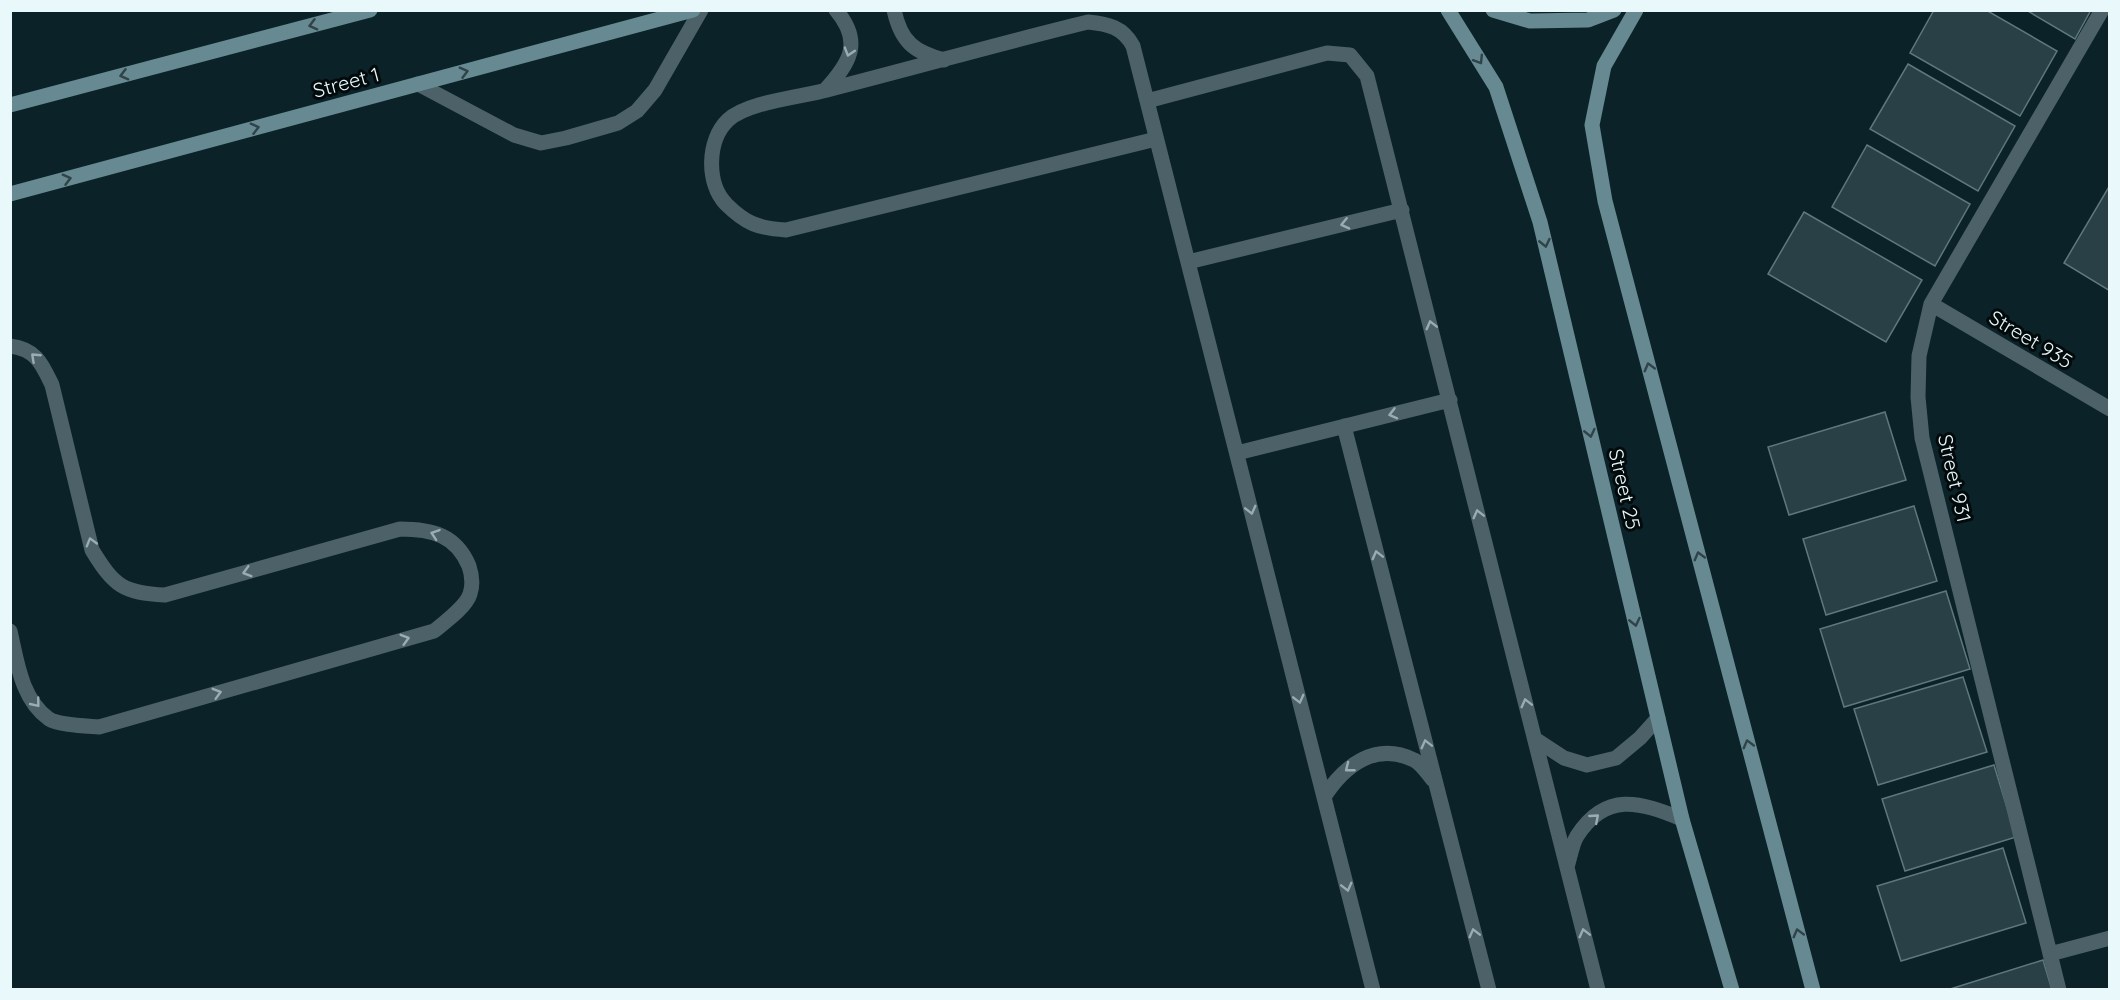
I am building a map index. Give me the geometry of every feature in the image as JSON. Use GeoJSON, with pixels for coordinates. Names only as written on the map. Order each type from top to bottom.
{"type":"FeatureCollection","features":[{"type":"Feature","properties":{"kind":"street"},"geometry":{"type":"LineString","coordinates":[[10,105],[369,10]]}},
{"type":"Feature","properties":{"kind":"street","name":"Street 1"},"geometry":{"type":"LineString","coordinates":[[10,194],[693,10]]}},
{"type":"Feature","properties":{"kind":"street"},"geometry":{"type":"LineString","coordinates":[[418,84],[514,135],[541,143],[567,138],[618,123],[637,111],[655,90],[701,10]]}},
{"type":"Feature","properties":{"kind":"street"},"geometry":{"type":"LineString","coordinates":[[825,91],[839,75],[847,60],[852,41],[847,25],[836,10]]}},
{"type":"Feature","properties":{"kind":"street"},"geometry":{"type":"LineString","coordinates":[[894,10],[897,26],[908,42],[924,55],[944,60]]}},
{"type":"Feature","properties":{"kind":"street","name":"Street 25"},"geometry":{"type":"LineString","coordinates":[[1449,10],[1496,87],[1540,222],[1682,819],[1732,990]]}},
{"type":"Feature","properties":{"kind":"street"},"geometry":{"type":"LineString","coordinates":[[1493,10],[1530,21],[1588,20],[1614,10]]}},
{"type":"Feature","properties":{"kind":"street"},"geometry":{"type":"LineString","coordinates":[[1636,10],[1604,66],[1592,124],[1605,201],[1813,990]]}},
{"type":"Feature","properties":{"kind":"street","name":"Street 931"},"geometry":{"type":"LineString","coordinates":[[2060,990],[1922,438],[1918,397],[1919,356],[1931,304],[2102,10]]}},
{"type":"Feature","properties":{"kind":"street"},"geometry":{"type":"LineString","coordinates":[[1156,139],[786,230],[763,229],[741,219],[720,198],[711,158],[717,137],[728,120],[750,107],[825,91],[1088,22],[1102,23],[1126,34],[1133,46],[1373,990]]}},
{"type":"Feature","properties":{"kind":"street"},"geometry":{"type":"LineString","coordinates":[[1147,102],[1328,53],[1350,54],[1367,76],[1598,990]]}},
{"type":"Feature","properties":{"kind":"street"},"geometry":{"type":"LineString","coordinates":[[1188,262],[1402,210]]}},
{"type":"Feature","properties":{"kind":"street","name":"Street 935"},"geometry":{"type":"LineString","coordinates":[[1931,304],[2109,409]]}},
{"type":"Feature","properties":{"kind":"street"},"geometry":{"type":"LineString","coordinates":[[10,346],[24,348],[41,362],[52,385],[92,550],[105,572],[124,589],[165,595],[400,529],[422,529],[445,537],[463,553],[472,575],[470,595],[454,614],[434,631],[99,727],[50,720],[24,686],[10,631]]}},
{"type":"Feature","properties":{"kind":"street"},"geometry":{"type":"LineString","coordinates":[[1237,453],[1450,400]]}},
{"type":"Feature","properties":{"kind":"street"},"geometry":{"type":"LineString","coordinates":[[1344,426],[1489,990]]}},
{"type":"Feature","properties":{"kind":"street"},"geometry":{"type":"LineString","coordinates":[[1535,739],[1564,758],[1587,765],[1616,758],[1640,738],[1658,718]]}},
{"type":"Feature","properties":{"kind":"street"},"geometry":{"type":"LineString","coordinates":[[1324,797],[1336,779],[1356,763],[1374,754],[1396,754],[1416,760],[1436,782]]}},
{"type":"Feature","properties":{"kind":"street"},"geometry":{"type":"LineString","coordinates":[[1567,867],[1576,837],[1593,818],[1612,805],[1639,804],[1682,819]]}},
{"type":"Feature","properties":{"kind":"street"},"geometry":{"type":"LineString","coordinates":[[2050,954],[2109,938]]}},
{"type":"Feature","properties":{"kind":"building"},"geometry":{"type":"Polygon","coordinates":[[[1934,10],[1986,10],[2057,51],[2020,116],[1910,53],[1934,10]]]}},
{"type":"Feature","properties":{"kind":"building"},"geometry":{"type":"Polygon","coordinates":[[[2026,10],[2091,10],[2075,39],[2026,10]]]}},
{"type":"Feature","properties":{"kind":"building"},"geometry":{"type":"Polygon","coordinates":[[[1908,64],[2015,126],[1978,191],[1870,129],[1908,64]]]}},
{"type":"Feature","properties":{"kind":"building"},"geometry":{"type":"Polygon","coordinates":[[[1867,145],[1970,204],[1935,266],[1832,207],[1867,145]]]}},
{"type":"Feature","properties":{"kind":"building"},"geometry":{"type":"Polygon","coordinates":[[[2110,185],[2110,291],[2064,263],[2110,185]]]}},
{"type":"Feature","properties":{"kind":"building"},"geometry":{"type":"Polygon","coordinates":[[[1804,212],[1922,280],[1886,342],[1768,274],[1804,212]]]}},
{"type":"Feature","properties":{"kind":"building"},"geometry":{"type":"Polygon","coordinates":[[[1885,412],[1906,480],[1789,515],[1768,447],[1885,412]]]}},
{"type":"Feature","properties":{"kind":"building"},"geometry":{"type":"Polygon","coordinates":[[[1914,506],[1937,581],[1826,615],[1803,539],[1914,506]]]}},
{"type":"Feature","properties":{"kind":"building"},"geometry":{"type":"Polygon","coordinates":[[[1946,591],[1970,669],[1844,707],[1820,629],[1946,591]]]}},
{"type":"Feature","properties":{"kind":"building"},"geometry":{"type":"Polygon","coordinates":[[[1963,677],[1987,752],[1878,785],[1854,709],[1963,677]]]}},
{"type":"Feature","properties":{"kind":"building"},"geometry":{"type":"Polygon","coordinates":[[[1994,765],[2016,837],[1905,871],[1882,799],[1994,765]]]}},
{"type":"Feature","properties":{"kind":"building"},"geometry":{"type":"Polygon","coordinates":[[[2003,848],[2026,923],[1901,961],[1877,886],[2003,848]]]}},
{"type":"Feature","properties":{"kind":"building"},"geometry":{"type":"Polygon","coordinates":[[[2043,960],[2052,990],[1947,990],[2043,960]]]}}]}
